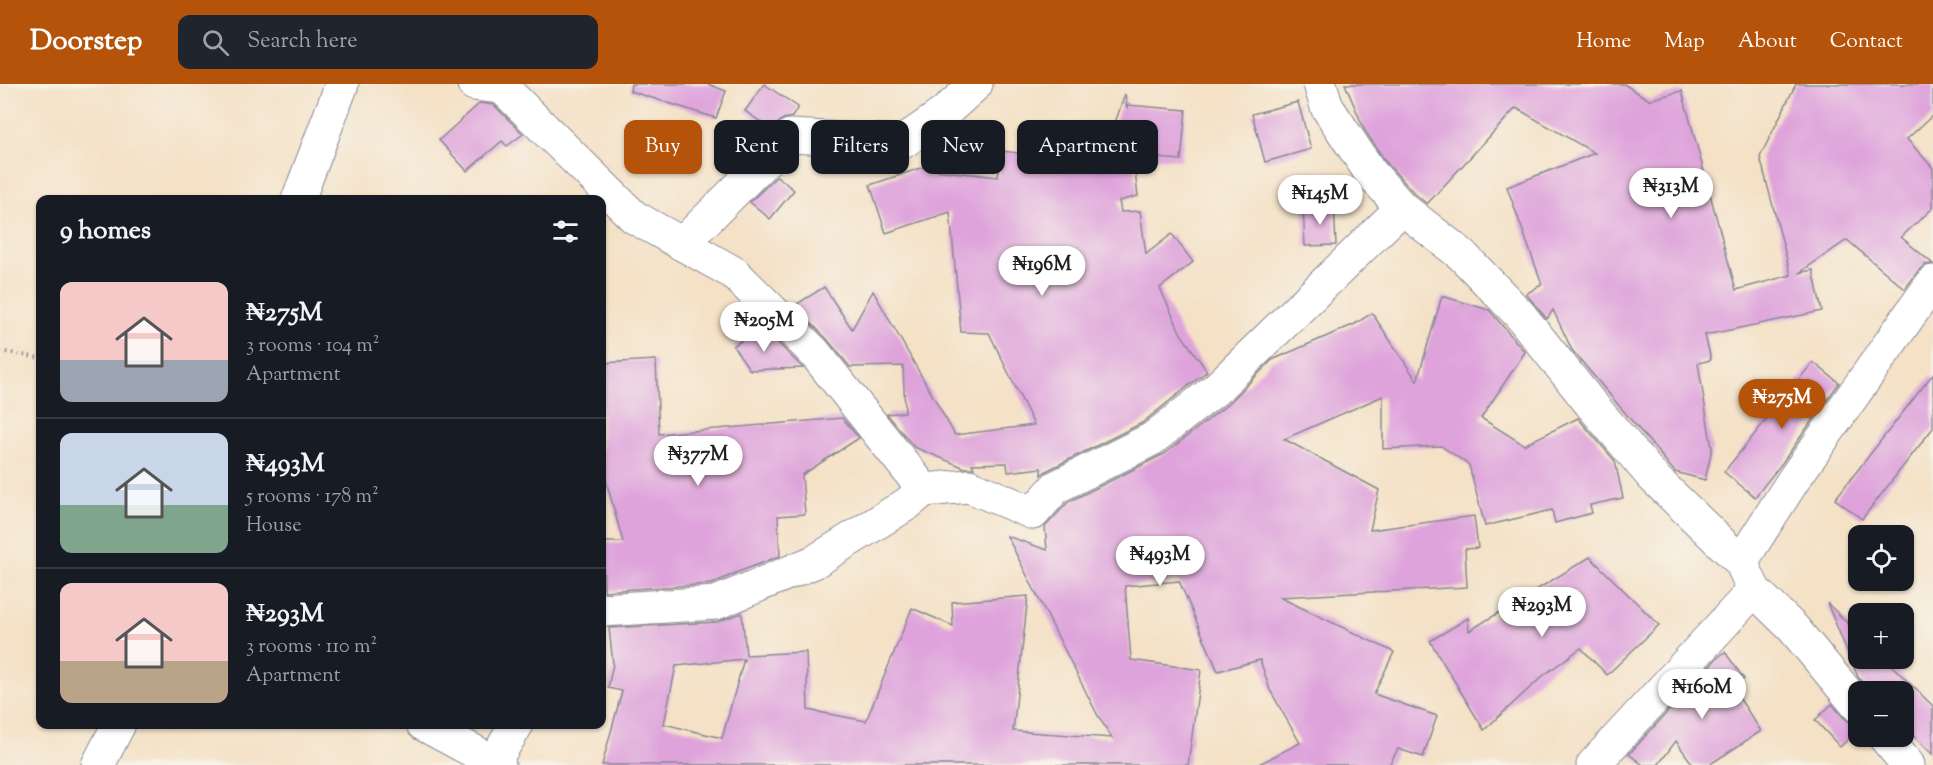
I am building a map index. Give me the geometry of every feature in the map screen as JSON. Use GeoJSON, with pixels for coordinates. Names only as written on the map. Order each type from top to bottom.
{"type":"FeatureCollection","features":[{"type":"Feature","properties":{"kind":"street"},"geometry":{"type":"LineString","coordinates":[[300,195],[342,84]]}},
{"type":"Feature","properties":{"kind":"street"},"geometry":{"type":"LineString","coordinates":[[474,84],[502,87],[634,217],[734,273],[814,352],[924,489]]}},
{"type":"Feature","properties":{"kind":"street"},"geometry":{"type":"LineString","coordinates":[[682,244],[790,136],[903,142],[944,113],[976,84]]}},
{"type":"Feature","properties":{"kind":"street"},"geometry":{"type":"LineString","coordinates":[[1320,84],[1327,107],[1364,162],[1402,208],[1462,255],[1520,315],[1653,477],[1747,576],[1848,694]]}},
{"type":"Feature","properties":{"kind":"street"},"geometry":{"type":"LineString","coordinates":[[606,610],[716,603],[814,562],[908,504],[924,489],[969,486],[1034,513],[1056,487],[1152,439],[1216,389],[1402,208]]}},
{"type":"Feature","properties":{"kind":"street"},"geometry":{"type":"LineString","coordinates":[[1593,765],[1747,576],[1794,479],[1933,282]]}},
{"type":"Feature","properties":{"kind":"street"},"geometry":{"type":"LineString","coordinates":[[99,765],[117,729]]}},
{"type":"Feature","properties":{"kind":"street"},"geometry":{"type":"LineString","coordinates":[[432,729],[496,764],[514,729]]}},
{"type":"Feature","properties":{"kind":"street"},"geometry":{"type":"LineString","coordinates":[[1893,747],[1908,765]]}},
{"type":"Feature","properties":{"kind":"path"},"geometry":{"type":"LineString","coordinates":[[0,351],[36,357]]}},
{"type":"Feature","properties":{"kind":"building"},"geometry":{"type":"Polygon","coordinates":[[[631,84],[708,84],[726,91],[716,118],[630,91],[631,84]]]}},
{"type":"Feature","properties":{"kind":"building"},"geometry":{"type":"Polygon","coordinates":[[[764,84],[798,107],[792,117],[782,120],[758,120],[745,111],[764,84]]]}},
{"type":"Feature","properties":{"kind":"building"},"geometry":{"type":"Polygon","coordinates":[[[1345,84],[1624,84],[1649,100],[1682,91],[1736,290],[1791,275],[1760,157],[1796,84],[1933,84],[1933,115],[1907,139],[1933,168],[1933,208],[1901,237],[1933,264],[1925,265],[1918,271],[1905,289],[1847,240],[1799,273],[1813,270],[1822,311],[1705,335],[1711,360],[1698,363],[1712,449],[1705,480],[1675,472],[1572,350],[1553,310],[1547,319],[1526,294],[1542,284],[1507,187],[1595,153],[1516,108],[1427,204],[1385,161],[1364,129],[1345,84]]]}},
{"type":"Feature","properties":{"kind":"building"},"geometry":{"type":"Polygon","coordinates":[[[1125,94],[1127,108],[1128,105],[1186,110],[1181,160],[1158,158],[1158,120],[1116,120],[1125,94]]]}},
{"type":"Feature","properties":{"kind":"building"},"geometry":{"type":"Polygon","coordinates":[[[1298,102],[1311,149],[1265,162],[1252,114],[1298,102]]]}},
{"type":"Feature","properties":{"kind":"building"},"geometry":{"type":"Polygon","coordinates":[[[480,103],[494,105],[523,134],[507,146],[502,141],[467,171],[439,140],[480,103]]]}},
{"type":"Feature","properties":{"kind":"building"},"geometry":{"type":"Polygon","coordinates":[[[1005,151],[1017,153],[1017,174],[1135,174],[1138,196],[1119,201],[1121,212],[1140,211],[1146,254],[1172,234],[1193,262],[1160,288],[1181,334],[1207,371],[1142,423],[1041,475],[1041,468],[1008,472],[1007,463],[972,464],[974,468],[965,468],[914,447],[887,414],[905,412],[903,366],[850,367],[827,339],[794,306],[824,287],[852,329],[873,291],[955,435],[1034,425],[989,333],[961,332],[950,212],[886,233],[870,185],[909,174],[921,168],[921,174],[971,174],[998,177],[998,174],[1005,174],[1005,151]]]}},
{"type":"Feature","properties":{"kind":"building"},"geometry":{"type":"Polygon","coordinates":[[[777,176],[794,190],[770,219],[750,202],[777,176]]]}},
{"type":"Feature","properties":{"kind":"building"},"geometry":{"type":"Polygon","coordinates":[[[1334,206],[1336,245],[1305,246],[1303,207],[1334,206]]]}},
{"type":"Feature","properties":{"kind":"building"},"geometry":{"type":"Polygon","coordinates":[[[1442,296],[1489,310],[1525,352],[1481,418],[1524,445],[1578,418],[1615,461],[1623,498],[1590,505],[1592,513],[1555,523],[1552,510],[1485,526],[1469,465],[1441,446],[1383,449],[1383,396],[1284,439],[1379,490],[1370,530],[1474,516],[1478,548],[1465,549],[1467,587],[1279,597],[1394,652],[1374,694],[1437,716],[1423,757],[1398,749],[1389,765],[1257,765],[1300,743],[1270,690],[1260,660],[1218,671],[1179,581],[1125,586],[1131,660],[1201,670],[1188,765],[602,765],[622,691],[608,688],[613,664],[609,628],[717,622],[742,613],[746,655],[806,652],[808,710],[866,721],[912,608],[953,626],[952,602],[1028,596],[1013,731],[1112,738],[1097,714],[1007,536],[1047,550],[1045,527],[1068,502],[1164,454],[1228,404],[1272,360],[1355,324],[1372,313],[1417,381],[1442,296]],[[744,659],[676,666],[664,724],[722,738],[744,659]]]}},
{"type":"Feature","properties":{"kind":"building"},"geometry":{"type":"Polygon","coordinates":[[[762,327],[803,368],[750,370],[733,346],[762,327]]]}},
{"type":"Feature","properties":{"kind":"building"},"geometry":{"type":"Polygon","coordinates":[[[656,360],[659,434],[842,418],[859,438],[802,475],[805,514],[778,516],[780,556],[712,584],[606,591],[606,542],[623,542],[606,480],[606,363],[656,360]]]}},
{"type":"Feature","properties":{"kind":"building"},"geometry":{"type":"Polygon","coordinates":[[[1813,362],[1839,383],[1755,497],[1724,472],[1813,362]]]}},
{"type":"Feature","properties":{"kind":"building"},"geometry":{"type":"Polygon","coordinates":[[[1933,374],[1933,428],[1862,519],[1835,499],[1933,374]]]}},
{"type":"Feature","properties":{"kind":"building"},"geometry":{"type":"Polygon","coordinates":[[[1590,557],[1659,625],[1607,675],[1581,648],[1544,675],[1484,730],[1430,641],[1468,618],[1469,631],[1590,557]]]}},
{"type":"Feature","properties":{"kind":"building"},"geometry":{"type":"Polygon","coordinates":[[[1827,603],[1848,623],[1848,653],[1827,603]]]}},
{"type":"Feature","properties":{"kind":"building"},"geometry":{"type":"Polygon","coordinates":[[[1725,652],[1744,679],[1732,687],[1761,731],[1709,765],[1693,765],[1676,741],[1658,765],[1643,765],[1629,754],[1717,658],[1725,652]]]}},
{"type":"Feature","properties":{"kind":"building"},"geometry":{"type":"Polygon","coordinates":[[[1855,669],[1895,669],[1907,681],[1861,681],[1855,669]]]}},
{"type":"Feature","properties":{"kind":"building"},"geometry":{"type":"Polygon","coordinates":[[[1914,687],[1933,706],[1933,755],[1914,736],[1914,687]]]}},
{"type":"Feature","properties":{"kind":"building"},"geometry":{"type":"Polygon","coordinates":[[[1832,704],[1848,721],[1848,739],[1840,747],[1815,720],[1832,704]]]}}]}
